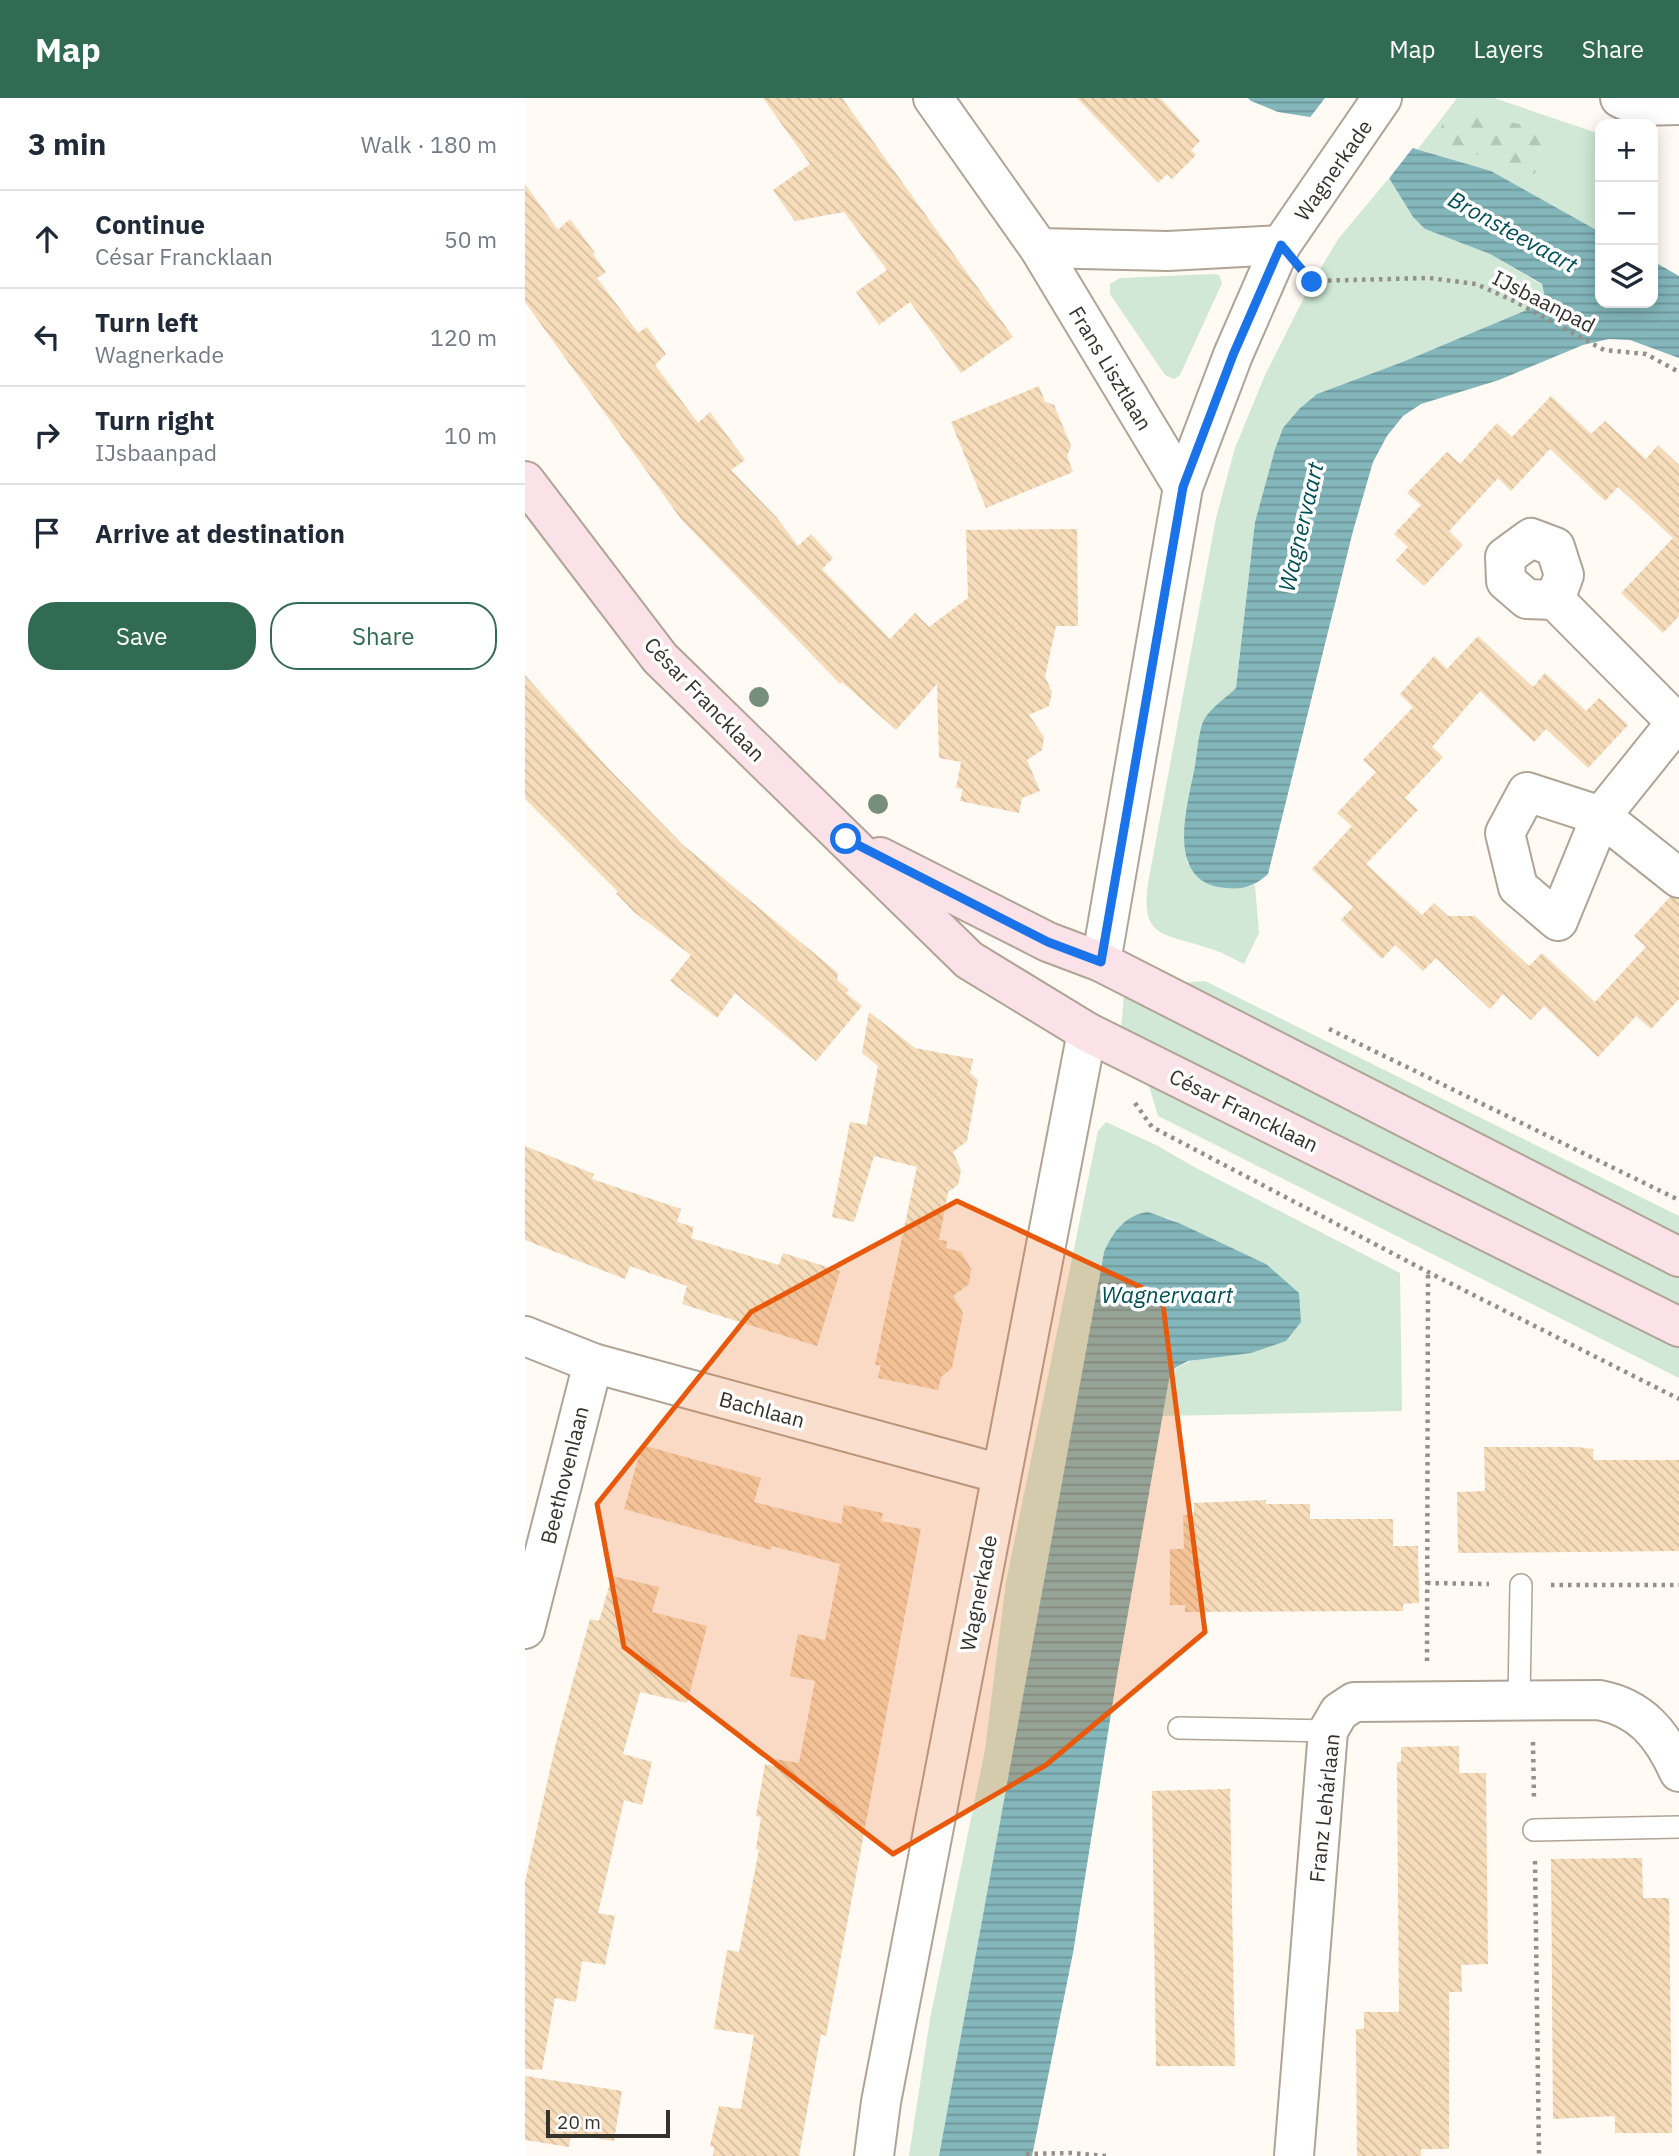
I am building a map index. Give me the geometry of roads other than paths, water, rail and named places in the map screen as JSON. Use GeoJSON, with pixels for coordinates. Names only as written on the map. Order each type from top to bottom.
{"type":"FeatureCollection","features":[{"type":"Feature","properties":{"kind":"main road","name":"César Francklaan"},"geometry":{"type":"LineString","coordinates":[[525,481],[660,659],[969,960],[1087,1032],[1679,1327]]}},
{"type":"Feature","properties":{"kind":"main road","name":"César Francklaan"},"geometry":{"type":"LineString","coordinates":[[846,839],[1048,942],[1101,962],[1679,1257]]}},
{"type":"Feature","properties":{"kind":"street","name":"Frans Lisztlaan"},"geometry":{"type":"LineString","coordinates":[[933,98],[1039,248],[1183,487]]}},
{"type":"Feature","properties":{"kind":"street"},"geometry":{"type":"LineString","coordinates":[[1620,98],[1638,106],[1679,105]]}},
{"type":"Feature","properties":{"kind":"street","name":"Wagnerkade"},"geometry":{"type":"LineString","coordinates":[[1101,962],[1183,487],[1233,355],[1281,245],[1380,101]]}},
{"type":"Feature","properties":{"kind":"street"},"geometry":{"type":"LineString","coordinates":[[1039,248],[1168,251],[1281,245]]}},
{"type":"Feature","properties":{"kind":"street"},"geometry":{"type":"LineString","coordinates":[[1555,600],[1678,721],[1601,816],[1679,878]]}},
{"type":"Feature","properties":{"kind":"street","name":"Wagnerkade"},"geometry":{"type":"LineString","coordinates":[[874,2156],[881,2102],[1087,1032]]}},
{"type":"Feature","properties":{"kind":"street","name":"Bachlaan"},"geometry":{"type":"LineString","coordinates":[[525,1336],[593,1363],[1001,1474]]}},
{"type":"Feature","properties":{"kind":"street","name":"Beethovenlaan"},"geometry":{"type":"LineString","coordinates":[[525,1629],[593,1363]]}},
{"type":"Feature","properties":{"kind":"street","name":"Franz Lehárlaan"},"geometry":{"type":"LineString","coordinates":[[1294,2156],[1328,1731],[1339,1712],[1354,1702],[1526,1699],[1599,1700],[1618,1703],[1649,1722],[1679,1772]]}},
{"type":"Feature","properties":{"kind":"lane"},"geometry":{"type":"LineString","coordinates":[[1521,1585],[1526,1699]]}},
{"type":"Feature","properties":{"kind":"lane"},"geometry":{"type":"LineString","coordinates":[[1179,1728],[1328,1731]]}},
{"type":"Feature","properties":{"kind":"lane"},"geometry":{"type":"LineString","coordinates":[[1534,1830],[1679,1827]]}},
{"type":"Feature","properties":{"kind":"water","name":"Bronsteevaart"},"geometry":{"type":"Polygon","coordinates":[[[1248,98],[1352,98],[1413,148],[1491,171],[1595,229],[1595,308],[1658,308],[1658,264],[1679,276],[1679,358],[1630,340],[1609,339],[1583,345],[1499,380],[1421,404],[1403,416],[1387,436],[1373,462],[1353,531],[1268,874],[1243,888],[1225,888],[1206,883],[1193,872],[1186,857],[1185,820],[1203,722],[1236,688],[1255,522],[1283,428],[1299,409],[1317,394],[1405,361],[1546,302],[1542,284],[1490,254],[1425,229],[1413,217],[1389,178],[1310,117],[1278,112],[1248,98]]]}},
{"type":"Feature","properties":{"kind":"water","name":"Wagnervaart"},"geometry":{"type":"Polygon","coordinates":[[[1148,1212],[1179,1223],[1266,1264],[1299,1293],[1301,1322],[1286,1341],[1251,1353],[1188,1361],[1175,1368],[1169,1379],[1117,1676],[1073,1953],[1032,2156],[939,2156],[1104,1252],[1111,1238],[1126,1221],[1148,1212]]]}}]}
